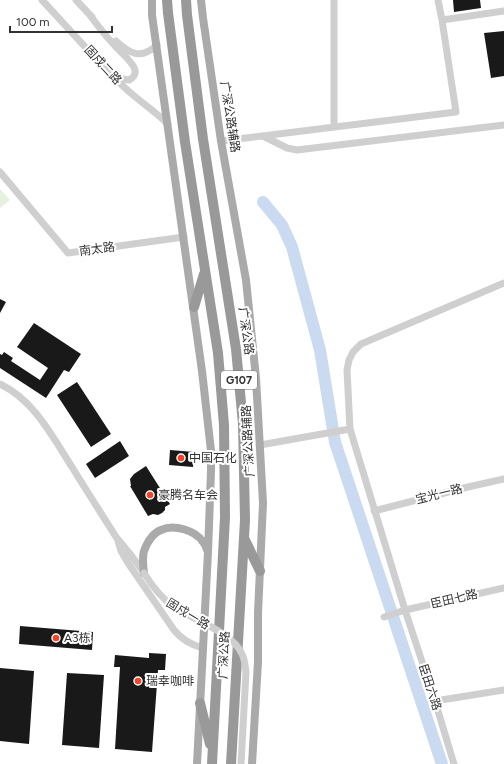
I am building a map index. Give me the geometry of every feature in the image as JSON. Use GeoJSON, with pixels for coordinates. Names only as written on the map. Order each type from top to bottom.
{"type":"FeatureCollection","features":[{"type":"Feature","properties":{"kind":"highway","name":"广深公路"},"geometry":{"type":"LineString","coordinates":[[166,0],[184,135],[218,353],[224,425],[224,517],[212,760]]}},
{"type":"Feature","properties":{"kind":"highway","name":"广深公路"},"geometry":{"type":"LineString","coordinates":[[186,0],[204,138],[236,348],[243,424],[245,520],[231,764]]}},
{"type":"Feature","properties":{"kind":"highway"},"geometry":{"type":"LineString","coordinates":[[194,307],[205,270]]}},
{"type":"Feature","properties":{"kind":"highway"},"geometry":{"type":"LineString","coordinates":[[244,537],[260,570]]}},
{"type":"Feature","properties":{"kind":"highway"},"geometry":{"type":"LineString","coordinates":[[200,703],[212,760]]}},
{"type":"Feature","properties":{"kind":"main road"},"geometry":{"type":"LineString","coordinates":[[152,0],[152,15],[194,307],[211,451],[208,552],[197,764]]}},
{"type":"Feature","properties":{"kind":"main road","name":"广深公路辅路"},"geometry":{"type":"LineString","coordinates":[[201,0],[221,141],[246,280],[256,378],[263,503],[258,662],[252,764]]}},
{"type":"Feature","properties":{"kind":"main road"},"geometry":{"type":"LineString","coordinates":[[144,572],[143,559],[145,550],[150,539],[160,530],[170,528],[182,529],[193,533],[203,541],[208,552]]}},
{"type":"Feature","properties":{"kind":"street","name":"固戍二路"},"geometry":{"type":"LineString","coordinates":[[42,0],[126,89],[168,124]]}},
{"type":"Feature","properties":{"kind":"street"},"geometry":{"type":"LineString","coordinates":[[76,0],[123,47],[130,52],[143,54],[150,51],[157,45]]}},
{"type":"Feature","properties":{"kind":"street"},"geometry":{"type":"LineString","coordinates":[[334,0],[334,127]]}},
{"type":"Feature","properties":{"kind":"street"},"geometry":{"type":"LineString","coordinates":[[221,141],[456,112],[438,0]]}},
{"type":"Feature","properties":{"kind":"street"},"geometry":{"type":"LineString","coordinates":[[442,20],[504,11]]}},
{"type":"Feature","properties":{"kind":"street"},"geometry":{"type":"LineString","coordinates":[[72,31],[94,50],[122,79],[129,80],[134,76],[136,72],[134,66],[112,43],[89,14]]}},
{"type":"Feature","properties":{"kind":"street"},"geometry":{"type":"LineString","coordinates":[[263,136],[287,148],[297,150],[504,125]]}},
{"type":"Feature","properties":{"kind":"street","name":"南太路"},"geometry":{"type":"LineString","coordinates":[[0,172],[68,253],[184,237]]}},
{"type":"Feature","properties":{"kind":"street","name":"臣田六路"},"geometry":{"type":"LineString","coordinates":[[454,764],[374,511],[350,429],[347,370],[349,360],[353,352],[361,344],[504,283]]}},
{"type":"Feature","properties":{"kind":"street","name":"固戍一路"},"geometry":{"type":"LineString","coordinates":[[0,384],[24,399],[40,417],[116,537],[144,572],[154,589],[176,608],[226,636],[236,644],[245,662],[246,672],[241,764]]}},
{"type":"Feature","properties":{"kind":"street"},"geometry":{"type":"LineString","coordinates":[[260,445],[350,429]]}},
{"type":"Feature","properties":{"kind":"street","name":"宝光一路"},"geometry":{"type":"LineString","coordinates":[[374,511],[504,479]]}},
{"type":"Feature","properties":{"kind":"street","name":"固戍一路"},"geometry":{"type":"LineString","coordinates":[[116,537],[124,557],[174,630],[188,642],[203,648]]}},
{"type":"Feature","properties":{"kind":"street","name":"臣田七路"},"geometry":{"type":"LineString","coordinates":[[384,617],[405,610],[504,588]]}},
{"type":"Feature","properties":{"kind":"street"},"geometry":{"type":"LineString","coordinates":[[435,700],[504,690]]}},
{"type":"Feature","properties":{"kind":"green space"},"geometry":{"type":"Polygon","coordinates":[[[0,189],[10,200],[0,208],[0,189]]]}},
{"type":"Feature","properties":{"kind":"building"},"geometry":{"type":"Polygon","coordinates":[[[453,0],[480,0],[481,8],[454,12],[453,0]]]}},
{"type":"Feature","properties":{"kind":"building"},"geometry":{"type":"Polygon","coordinates":[[[504,31],[504,76],[491,78],[484,33],[504,31]]]}},
{"type":"Feature","properties":{"kind":"building"},"geometry":{"type":"Polygon","coordinates":[[[0,299],[6,302],[0,313],[0,299]]]}},
{"type":"Feature","properties":{"kind":"building"},"geometry":{"type":"Polygon","coordinates":[[[34,323],[81,354],[69,372],[64,370],[46,398],[0,368],[0,354],[2,355],[4,352],[13,358],[11,361],[40,380],[48,368],[17,347],[34,323]]]}},
{"type":"Feature","properties":{"kind":"building"},"geometry":{"type":"Polygon","coordinates":[[[77,382],[111,434],[91,447],[57,395],[77,382]]]}},
{"type":"Feature","properties":{"kind":"building"},"geometry":{"type":"Polygon","coordinates":[[[120,441],[129,456],[95,478],[86,464],[120,441]]]}},
{"type":"Feature","properties":{"kind":"building","name":"中国石化"},"geometry":{"type":"Polygon","coordinates":[[[170,450],[194,452],[193,467],[169,465],[170,450]]]}},
{"type":"Feature","properties":{"kind":"building","name":"豪腾名车会"},"geometry":{"type":"Polygon","coordinates":[[[146,466],[170,504],[165,507],[165,510],[162,513],[158,515],[153,514],[148,516],[130,486],[130,479],[134,474],[146,466]]]}},
{"type":"Feature","properties":{"kind":"building","name":"A3栋"},"geometry":{"type":"Polygon","coordinates":[[[20,626],[93,632],[92,650],[19,644],[20,626]]]}},
{"type":"Feature","properties":{"kind":"building"},"geometry":{"type":"Polygon","coordinates":[[[149,653],[166,654],[165,670],[158,670],[152,752],[115,749],[120,667],[114,667],[115,655],[149,658],[149,653]]]}},
{"type":"Feature","properties":{"kind":"building"},"geometry":{"type":"Polygon","coordinates":[[[0,668],[34,671],[29,744],[0,741],[0,668]]]}},
{"type":"Feature","properties":{"kind":"building"},"geometry":{"type":"Polygon","coordinates":[[[67,673],[104,675],[99,748],[62,745],[67,673]]]}},
{"type":"Feature","properties":{"kind":"waterway"},"geometry":{"type":"LineString","coordinates":[[263,202],[282,225],[292,247],[320,350],[335,442],[442,764]]}},
{"type":"Feature","properties":{"kind":"place","name":"中国石化"},"geometry":{"type":"Point","coordinates":[181,458]}},
{"type":"Feature","properties":{"kind":"place","name":"豪腾名车会"},"geometry":{"type":"Point","coordinates":[150,495]}},
{"type":"Feature","properties":{"kind":"place","name":"A3栋"},"geometry":{"type":"Point","coordinates":[56,638]}},
{"type":"Feature","properties":{"kind":"place","name":"瑞幸咖啡"},"geometry":{"type":"Point","coordinates":[138,681]}}]}
